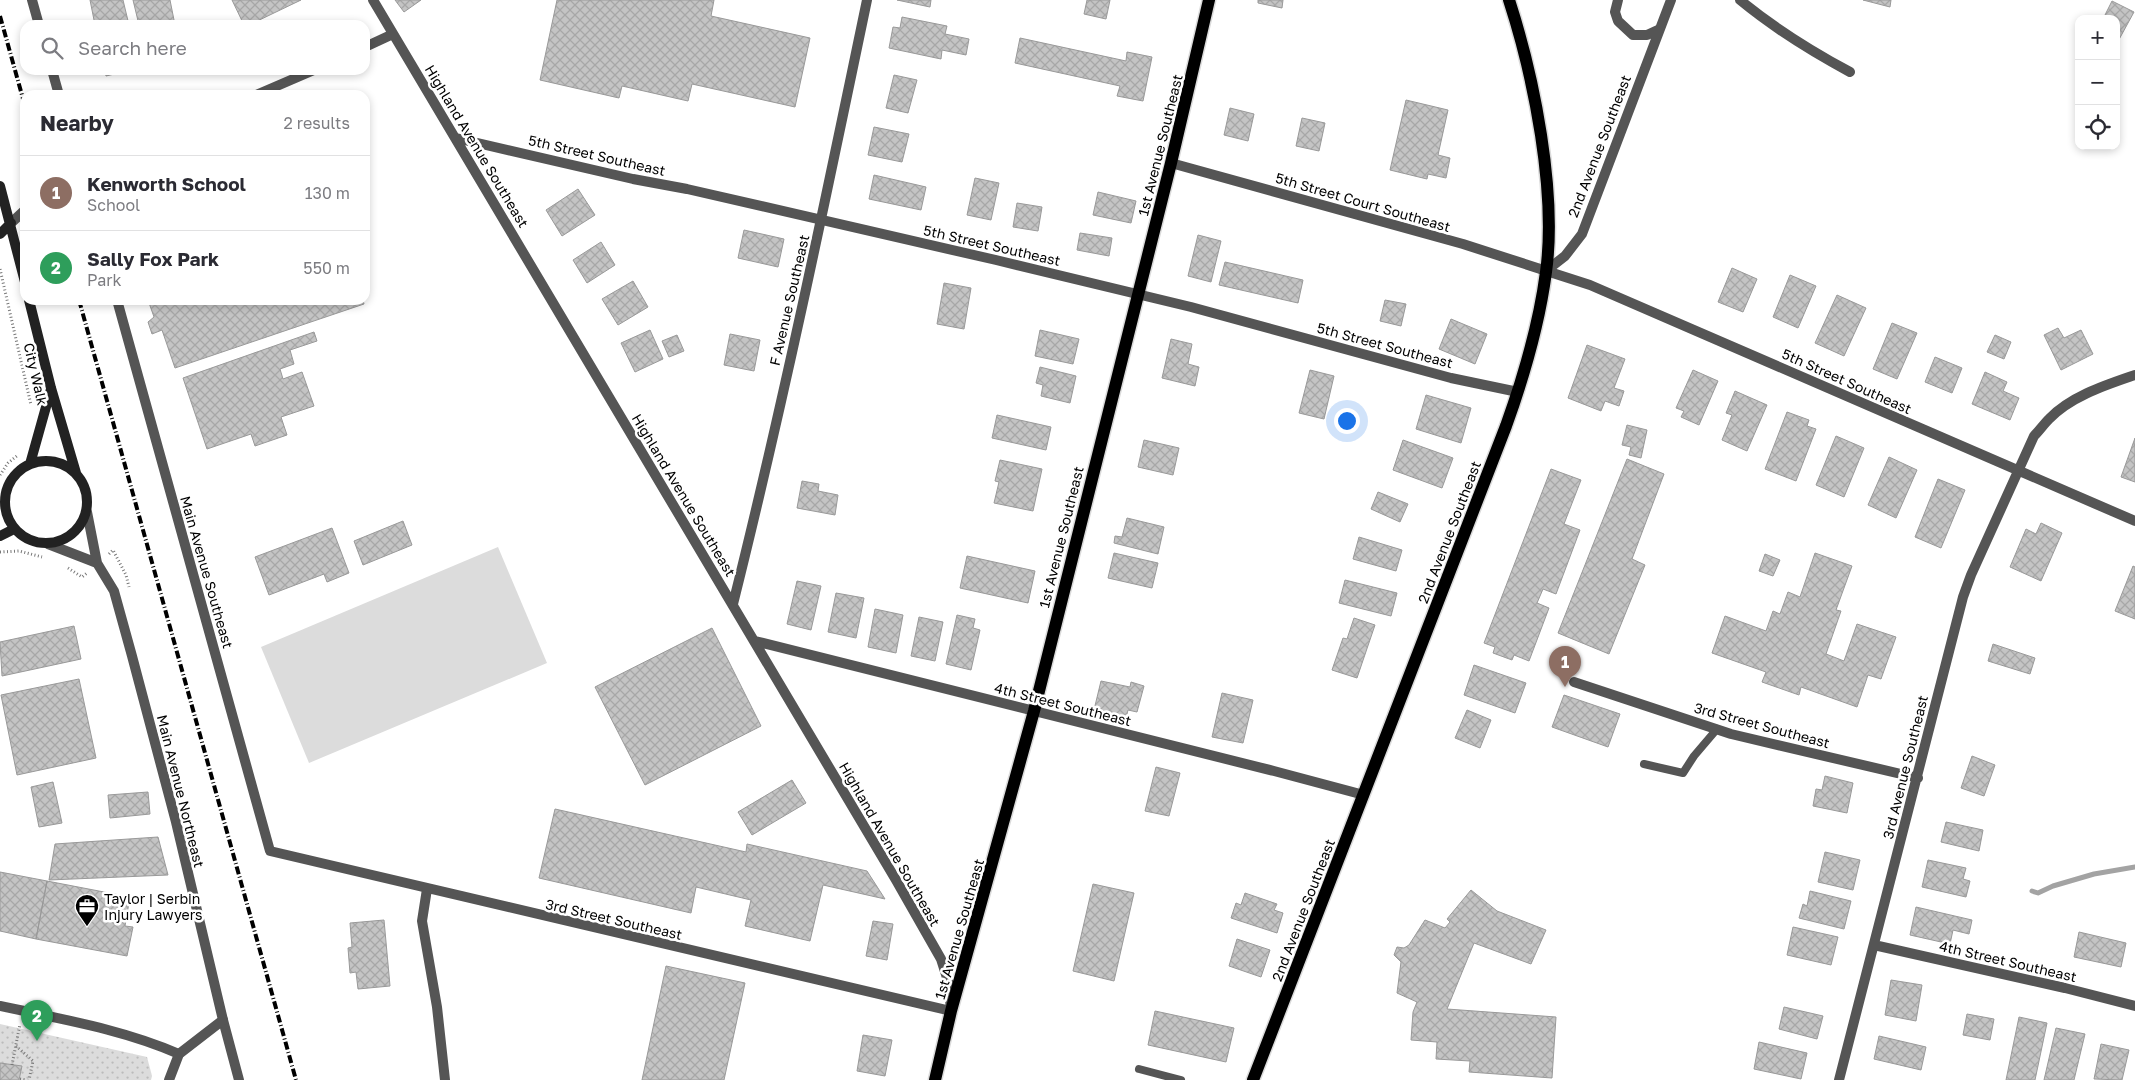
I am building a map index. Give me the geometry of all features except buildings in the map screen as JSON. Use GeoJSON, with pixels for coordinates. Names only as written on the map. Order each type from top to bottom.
{"type":"FeatureCollection","features":[{"type":"Feature","properties":{"kind":"main road","name":"1st Avenue Southeast"},"geometry":{"type":"LineString","coordinates":[[935,1080],[951,1011],[1034,711],[1171,163],[1209,0]]}},
{"type":"Feature","properties":{"kind":"main road"},"geometry":{"type":"LineString","coordinates":[[1510,0],[1532,90],[1546,179],[1549,222],[1547,270]]}},
{"type":"Feature","properties":{"kind":"main road"},"geometry":{"type":"LineString","coordinates":[[0,186],[20,261]]}},
{"type":"Feature","properties":{"kind":"main road"},"geometry":{"type":"LineString","coordinates":[[0,234],[11,223]]}},
{"type":"Feature","properties":{"kind":"main road","name":"2nd Avenue Southeast"},"geometry":{"type":"LineString","coordinates":[[1253,1080],[1518,392],[1541,306],[1547,270]]}},
{"type":"Feature","properties":{"kind":"main road"},"geometry":{"type":"LineString","coordinates":[[30,305],[51,388],[76,473],[84,485],[88,498],[87,512],[81,524],[72,535],[61,541],[48,544],[36,543],[24,538],[14,529],[7,516],[4,502],[7,488],[14,475],[24,466],[38,461],[52,460],[65,465],[76,473]]}},
{"type":"Feature","properties":{"kind":"main road"},"geometry":{"type":"LineString","coordinates":[[30,464],[51,388]]}},
{"type":"Feature","properties":{"kind":"main road"},"geometry":{"type":"LineString","coordinates":[[0,536],[14,529]]}},
{"type":"Feature","properties":{"kind":"street"},"geometry":{"type":"LineString","coordinates":[[32,0],[38,20]]}},
{"type":"Feature","properties":{"kind":"street","name":"Highland Avenue Southeast"},"geometry":{"type":"LineString","coordinates":[[373,0],[887,863],[941,959],[950,984],[951,1011]]}},
{"type":"Feature","properties":{"kind":"street","name":"F Avenue Southeast"},"geometry":{"type":"LineString","coordinates":[[733,604],[821,219],[867,0]]}},
{"type":"Feature","properties":{"kind":"street"},"geometry":{"type":"LineString","coordinates":[[1618,0],[1615,12],[1618,21],[1633,35],[1647,35],[1660,29]]}},
{"type":"Feature","properties":{"kind":"street","name":"2nd Avenue Southeast"},"geometry":{"type":"LineString","coordinates":[[1547,270],[1565,256],[1582,234],[1671,0]]}},
{"type":"Feature","properties":{"kind":"street"},"geometry":{"type":"LineString","coordinates":[[1740,0],[1768,23],[1850,72]]}},
{"type":"Feature","properties":{"kind":"street"},"geometry":{"type":"LineString","coordinates":[[370,45],[394,34]]}},
{"type":"Feature","properties":{"kind":"street"},"geometry":{"type":"LineString","coordinates":[[53,75],[58,90]]}},
{"type":"Feature","properties":{"kind":"street"},"geometry":{"type":"LineString","coordinates":[[268,90],[302,75]]}},
{"type":"Feature","properties":{"kind":"street","name":"5th Street Southeast"},"geometry":{"type":"LineString","coordinates":[[456,138],[821,219],[1191,307],[1451,378],[1518,392]]}},
{"type":"Feature","properties":{"kind":"street","name":"5th Street Court Southeast"},"geometry":{"type":"LineString","coordinates":[[1171,163],[1463,244],[1547,270]]}},
{"type":"Feature","properties":{"kind":"street"},"geometry":{"type":"LineString","coordinates":[[11,223],[20,215]]}},
{"type":"Feature","properties":{"kind":"street","name":"5th Street Southeast"},"geometry":{"type":"LineString","coordinates":[[1547,270],[1590,285],[1869,407],[2019,469],[2135,521]]}},
{"type":"Feature","properties":{"kind":"street","name":"Main Avenue Southeast"},"geometry":{"type":"LineString","coordinates":[[118,305],[270,852]]}},
{"type":"Feature","properties":{"kind":"street","name":"3rd Avenue Southeast"},"geometry":{"type":"LineString","coordinates":[[1839,1080],[1963,597],[2034,436],[2050,418],[2089,393],[2135,375]]}},
{"type":"Feature","properties":{"kind":"street","name":"Main Avenue Northeast"},"geometry":{"type":"LineString","coordinates":[[87,512],[97,563],[114,591],[176,822],[239,1080]]}},
{"type":"Feature","properties":{"kind":"street"},"geometry":{"type":"LineString","coordinates":[[48,544],[97,563]]}},
{"type":"Feature","properties":{"kind":"street","name":"4th Street Southeast"},"geometry":{"type":"LineString","coordinates":[[755,641],[1364,795]]}},
{"type":"Feature","properties":{"kind":"street","name":"3rd Street Southeast"},"geometry":{"type":"LineString","coordinates":[[1574,682],[1717,729],[1918,778]]}},
{"type":"Feature","properties":{"kind":"street","name":"3rd Street Southeast"},"geometry":{"type":"LineString","coordinates":[[270,852],[951,1011]]}},
{"type":"Feature","properties":{"kind":"street"},"geometry":{"type":"LineString","coordinates":[[427,889],[422,921],[438,1007],[445,1080]]}},
{"type":"Feature","properties":{"kind":"street","name":"4th Street Southeast"},"geometry":{"type":"LineString","coordinates":[[1874,945],[2065,988],[2135,1006]]}},
{"type":"Feature","properties":{"kind":"street"},"geometry":{"type":"LineString","coordinates":[[0,1006],[122,1033],[151,1042],[179,1054]]}},
{"type":"Feature","properties":{"kind":"street"},"geometry":{"type":"LineString","coordinates":[[169,1080],[179,1054],[223,1020]]}},
{"type":"Feature","properties":{"kind":"lane"},"geometry":{"type":"LineString","coordinates":[[1644,764],[1683,773],[1694,756],[1717,729]]}},
{"type":"Feature","properties":{"kind":"lane"},"geometry":{"type":"LineString","coordinates":[[1139,1069],[1182,1080]]}},
{"type":"Feature","properties":{"kind":"path","name":"City Walk"},"geometry":{"type":"LineString","coordinates":[[0,269],[33,413]]}},
{"type":"Feature","properties":{"kind":"path"},"geometry":{"type":"LineString","coordinates":[[0,475],[8,464],[21,452]]}},
{"type":"Feature","properties":{"kind":"path"},"geometry":{"type":"LineString","coordinates":[[0,552],[19,551],[48,559]]}},
{"type":"Feature","properties":{"kind":"path"},"geometry":{"type":"LineString","coordinates":[[65,566],[82,577]]}},
{"type":"Feature","properties":{"kind":"path"},"geometry":{"type":"LineString","coordinates":[[12,1065],[23,1011]]}},
{"type":"Feature","properties":{"kind":"path"},"geometry":{"type":"LineString","coordinates":[[16,1046],[32,1061],[28,1080],[20,1079]]}},
{"type":"Feature","properties":{"kind":"shaded area"},"geometry":{"type":"Polygon","coordinates":[[[498,547],[547,663],[309,763],[261,647],[498,547]]]}},
{"type":"Feature","properties":{"kind":"shaded area"},"geometry":{"type":"Polygon","coordinates":[[[0,1024],[147,1057],[152,1076],[151,1080],[0,1080],[0,1024]]]}},
{"type":"Feature","properties":{"kind":"waterway"},"geometry":{"type":"LineString","coordinates":[[2032,891],[2038,893],[2053,886],[2094,874],[2135,867]]}},
{"type":"Feature","properties":{"kind":"railway"},"geometry":{"type":"LineString","coordinates":[[0,16],[21,90]]}},
{"type":"Feature","properties":{"kind":"railway"},"geometry":{"type":"LineString","coordinates":[[80,305],[296,1080]]}},
{"type":"Feature","properties":{"kind":"place","name":"Kenworth School"},"geometry":{"type":"Point","coordinates":[1565,687]}},
{"type":"Feature","properties":{"kind":"place","name":"Taylor | Serbin Injury Lawyers"},"geometry":{"type":"Point","coordinates":[87,927]}},
{"type":"Feature","properties":{"kind":"place","name":"Sally Fox Park"},"geometry":{"type":"Point","coordinates":[37,1041]}}]}
